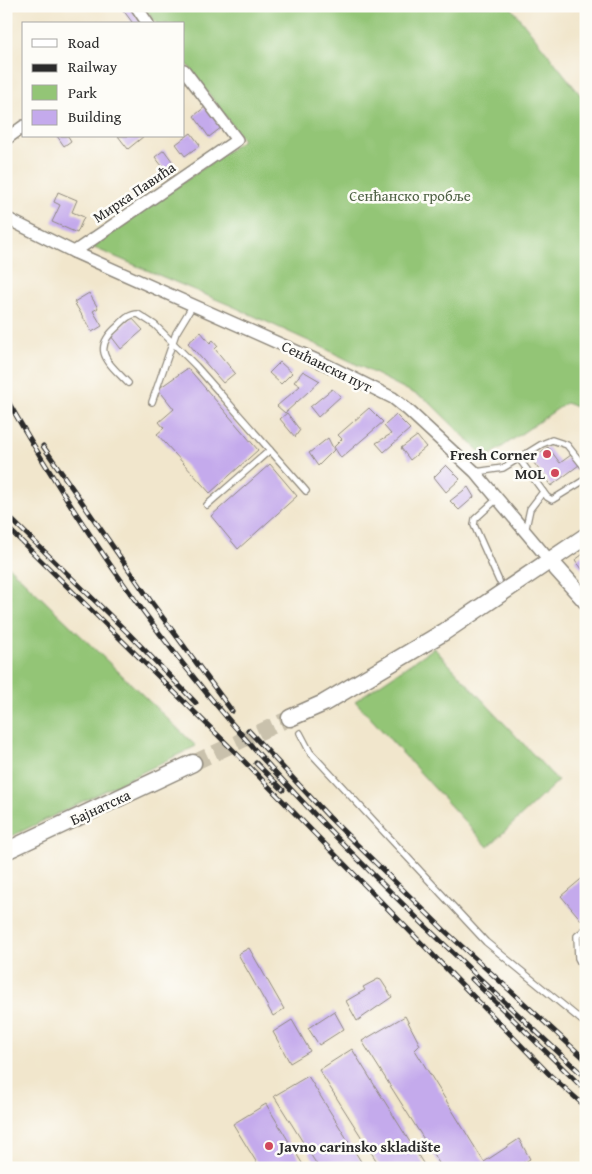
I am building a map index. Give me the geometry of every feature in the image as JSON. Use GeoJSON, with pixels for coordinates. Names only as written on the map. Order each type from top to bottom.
{"type":"FeatureCollection","features":[{"type":"Feature","properties":{"kind":"main road"},"geometry":{"type":"LineString","coordinates":[[290,718],[324,703],[444,632],[586,536]]}},
{"type":"Feature","properties":{"kind":"main road","name":"Сенћански пут"},"geometry":{"type":"LineString","coordinates":[[550,561],[586,601]]}},
{"type":"Feature","properties":{"kind":"main road","name":"Бајнатска"},"geometry":{"type":"LineString","coordinates":[[6,850],[193,763]]}},
{"type":"Feature","properties":{"kind":"street"},"geometry":{"type":"LineString","coordinates":[[136,6],[147,22]]}},
{"type":"Feature","properties":{"kind":"street","name":"Мирка Павића"},"geometry":{"type":"LineString","coordinates":[[74,252],[237,140],[185,71]]}},
{"type":"Feature","properties":{"kind":"street"},"geometry":{"type":"LineString","coordinates":[[6,139],[22,127]]}},
{"type":"Feature","properties":{"kind":"street","name":"Сенћански пут"},"geometry":{"type":"LineString","coordinates":[[6,218],[74,252],[194,304],[393,398],[475,472],[550,561]]}},
{"type":"Feature","properties":{"kind":"lane"},"geometry":{"type":"LineString","coordinates":[[152,402],[172,342],[194,304]]}},
{"type":"Feature","properties":{"kind":"lane"},"geometry":{"type":"LineString","coordinates":[[128,383],[104,356],[103,348],[107,336],[127,318],[138,314],[155,325],[172,342],[306,490]]}},
{"type":"Feature","properties":{"kind":"lane"},"geometry":{"type":"LineString","coordinates":[[475,472],[498,470],[520,460],[542,444],[557,441],[571,448],[586,469]]}},
{"type":"Feature","properties":{"kind":"lane"},"geometry":{"type":"LineString","coordinates":[[207,505],[270,450]]}},
{"type":"Feature","properties":{"kind":"lane"},"geometry":{"type":"LineString","coordinates":[[520,460],[550,499],[556,499],[586,479]]}},
{"type":"Feature","properties":{"kind":"lane"},"geometry":{"type":"LineString","coordinates":[[526,532],[530,510],[543,492]]}},
{"type":"Feature","properties":{"kind":"lane"},"geometry":{"type":"LineString","coordinates":[[497,499],[475,519],[474,525],[499,581]]}},
{"type":"Feature","properties":{"kind":"lane"},"geometry":{"type":"LineString","coordinates":[[300,733],[310,752],[486,942],[586,1024]]}},
{"type":"Feature","properties":{"kind":"lane"},"geometry":{"type":"LineString","coordinates":[[586,929],[577,936],[578,958],[586,973]]}},
{"type":"Feature","properties":{"kind":"green space","name":"Сенћанско гробље"},"geometry":{"type":"Polygon","coordinates":[[[143,6],[510,6],[586,102],[586,402],[577,407],[566,403],[486,458],[427,400],[324,348],[232,306],[92,247],[243,140],[185,61],[185,22],[155,22],[143,6]]]}},
{"type":"Feature","properties":{"kind":"green space"},"geometry":{"type":"Polygon","coordinates":[[[6,564],[196,746],[6,839],[6,564]]]}},
{"type":"Feature","properties":{"kind":"green space"},"geometry":{"type":"Polygon","coordinates":[[[434,648],[558,781],[488,847],[355,701],[434,648]]]}},
{"type":"Feature","properties":{"kind":"building"},"geometry":{"type":"Polygon","coordinates":[[[120,6],[129,6],[141,22],[132,22],[120,6]]]}},
{"type":"Feature","properties":{"kind":"building"},"geometry":{"type":"Polygon","coordinates":[[[206,106],[222,127],[209,137],[194,116],[206,106]]]}},
{"type":"Feature","properties":{"kind":"building"},"geometry":{"type":"Polygon","coordinates":[[[191,133],[200,145],[185,156],[176,144],[191,133]]]}},
{"type":"Feature","properties":{"kind":"building"},"geometry":{"type":"Polygon","coordinates":[[[58,138],[69,138],[71,141],[64,146],[58,138]]]}},
{"type":"Feature","properties":{"kind":"building"},"geometry":{"type":"Polygon","coordinates":[[[120,138],[142,138],[128,149],[120,138]]]}},
{"type":"Feature","properties":{"kind":"building"},"geometry":{"type":"Polygon","coordinates":[[[164,150],[175,165],[166,171],[155,157],[164,150]]]}},
{"type":"Feature","properties":{"kind":"building"},"geometry":{"type":"Polygon","coordinates":[[[58,192],[77,200],[72,212],[84,217],[77,233],[52,222],[60,205],[54,202],[58,192]]]}},
{"type":"Feature","properties":{"kind":"building"},"geometry":{"type":"Polygon","coordinates":[[[89,293],[98,308],[93,311],[102,326],[92,332],[74,302],[89,293]]]}},
{"type":"Feature","properties":{"kind":"building"},"geometry":{"type":"Polygon","coordinates":[[[132,318],[143,330],[121,349],[111,336],[132,318]]]}},
{"type":"Feature","properties":{"kind":"building"},"geometry":{"type":"Polygon","coordinates":[[[201,332],[210,343],[213,340],[218,346],[215,349],[235,373],[223,383],[188,343],[201,332]]]}},
{"type":"Feature","properties":{"kind":"building"},"geometry":{"type":"Polygon","coordinates":[[[280,362],[292,373],[281,384],[269,373],[280,362]]]}},
{"type":"Feature","properties":{"kind":"building"},"geometry":{"type":"Polygon","coordinates":[[[188,368],[258,450],[210,493],[157,434],[164,428],[159,422],[174,409],[158,389],[188,368]]]}},
{"type":"Feature","properties":{"kind":"building"},"geometry":{"type":"Polygon","coordinates":[[[303,371],[320,381],[285,413],[277,406],[300,386],[294,382],[303,371]]]}},
{"type":"Feature","properties":{"kind":"building"},"geometry":{"type":"Polygon","coordinates":[[[332,389],[341,396],[318,417],[310,407],[332,389]]]}},
{"type":"Feature","properties":{"kind":"building"},"geometry":{"type":"Polygon","coordinates":[[[369,408],[383,422],[341,458],[334,447],[342,439],[338,435],[369,408]]]}},
{"type":"Feature","properties":{"kind":"building"},"geometry":{"type":"Polygon","coordinates":[[[287,413],[300,430],[295,437],[280,419],[287,413]]]}},
{"type":"Feature","properties":{"kind":"building"},"geometry":{"type":"Polygon","coordinates":[[[396,415],[410,429],[384,452],[376,443],[391,434],[384,426],[396,415]]]}},
{"type":"Feature","properties":{"kind":"building"},"geometry":{"type":"Polygon","coordinates":[[[417,436],[426,447],[410,460],[401,448],[417,436]]]}},
{"type":"Feature","properties":{"kind":"building"},"geometry":{"type":"Polygon","coordinates":[[[328,438],[334,450],[318,466],[309,453],[328,438]]]}},
{"type":"Feature","properties":{"kind":"building"},"geometry":{"type":"Polygon","coordinates":[[[548,447],[560,463],[571,455],[579,465],[551,486],[531,459],[548,447]]]}},
{"type":"Feature","properties":{"kind":"building"},"geometry":{"type":"Polygon","coordinates":[[[270,464],[297,496],[238,549],[211,516],[270,464]]]}},
{"type":"Feature","properties":{"kind":"building"},"geometry":{"type":"Polygon","coordinates":[[[446,465],[460,479],[446,492],[434,477],[446,465]]]}},
{"type":"Feature","properties":{"kind":"building"},"geometry":{"type":"Polygon","coordinates":[[[468,487],[474,497],[459,510],[450,501],[468,487]]]}},
{"type":"Feature","properties":{"kind":"building"},"geometry":{"type":"Polygon","coordinates":[[[586,552],[586,574],[575,560],[586,552]]]}},
{"type":"Feature","properties":{"kind":"building"},"geometry":{"type":"Polygon","coordinates":[[[586,875],[586,918],[582,921],[561,896],[586,875]]]}},
{"type":"Feature","properties":{"kind":"building"},"geometry":{"type":"Polygon","coordinates":[[[249,948],[284,1009],[273,1016],[238,954],[249,948]]]}},
{"type":"Feature","properties":{"kind":"building"},"geometry":{"type":"Polygon","coordinates":[[[378,979],[381,980],[392,997],[357,1021],[346,1001],[365,990],[363,987],[378,979]]]}},
{"type":"Feature","properties":{"kind":"building"},"geometry":{"type":"Polygon","coordinates":[[[334,1011],[344,1029],[319,1045],[308,1028],[334,1011]]]}},
{"type":"Feature","properties":{"kind":"building"},"geometry":{"type":"Polygon","coordinates":[[[405,1016],[420,1045],[415,1050],[484,1162],[519,1139],[530,1159],[515,1168],[442,1168],[362,1041],[405,1016]]]}},
{"type":"Feature","properties":{"kind":"building"},"geometry":{"type":"Polygon","coordinates":[[[292,1020],[310,1051],[290,1063],[273,1032],[292,1020]]]}},
{"type":"Feature","properties":{"kind":"building"},"geometry":{"type":"Polygon","coordinates":[[[352,1049],[426,1168],[381,1168],[319,1070],[352,1049]]]}},
{"type":"Feature","properties":{"kind":"building"},"geometry":{"type":"Polygon","coordinates":[[[308,1076],[365,1168],[319,1168],[274,1096],[308,1076]]]}},
{"type":"Feature","properties":{"kind":"building","name":"Javno carinsko skladište"},"geometry":{"type":"Polygon","coordinates":[[[266,1104],[305,1168],[260,1168],[233,1124],[266,1104]]]}},
{"type":"Feature","properties":{"kind":"tunnel"},"geometry":{"type":"LineString","coordinates":[[193,763],[290,718]]}},
{"type":"Feature","properties":{"kind":"railway"},"geometry":{"type":"LineString","coordinates":[[6,398],[61,490],[122,581],[221,710],[256,751],[335,836],[459,959],[586,1078]]}},
{"type":"Feature","properties":{"kind":"railway"},"geometry":{"type":"LineString","coordinates":[[43,446],[152,603],[232,711]]}},
{"type":"Feature","properties":{"kind":"railway"},"geometry":{"type":"LineString","coordinates":[[6,514],[129,634],[196,703]]}},
{"type":"Feature","properties":{"kind":"railway"},"geometry":{"type":"LineString","coordinates":[[6,526],[237,754],[550,1075],[586,1107]]}},
{"type":"Feature","properties":{"kind":"railway"},"geometry":{"type":"LineString","coordinates":[[248,730],[329,817],[444,930],[586,1060]]}},
{"type":"Feature","properties":{"kind":"railway"},"geometry":{"type":"LineString","coordinates":[[256,763],[283,790]]}},
{"type":"Feature","properties":{"kind":"railway"},"geometry":{"type":"LineString","coordinates":[[472,979],[586,1091]]}},
{"type":"Feature","properties":{"kind":"place","name":"Fresh Corner"},"geometry":{"type":"Point","coordinates":[547,454]}},
{"type":"Feature","properties":{"kind":"place","name":"MOL"},"geometry":{"type":"Point","coordinates":[555,473]}},
{"type":"Feature","properties":{"kind":"place","name":"Javno carinsko skladište"},"geometry":{"type":"Point","coordinates":[269,1146]}}]}
